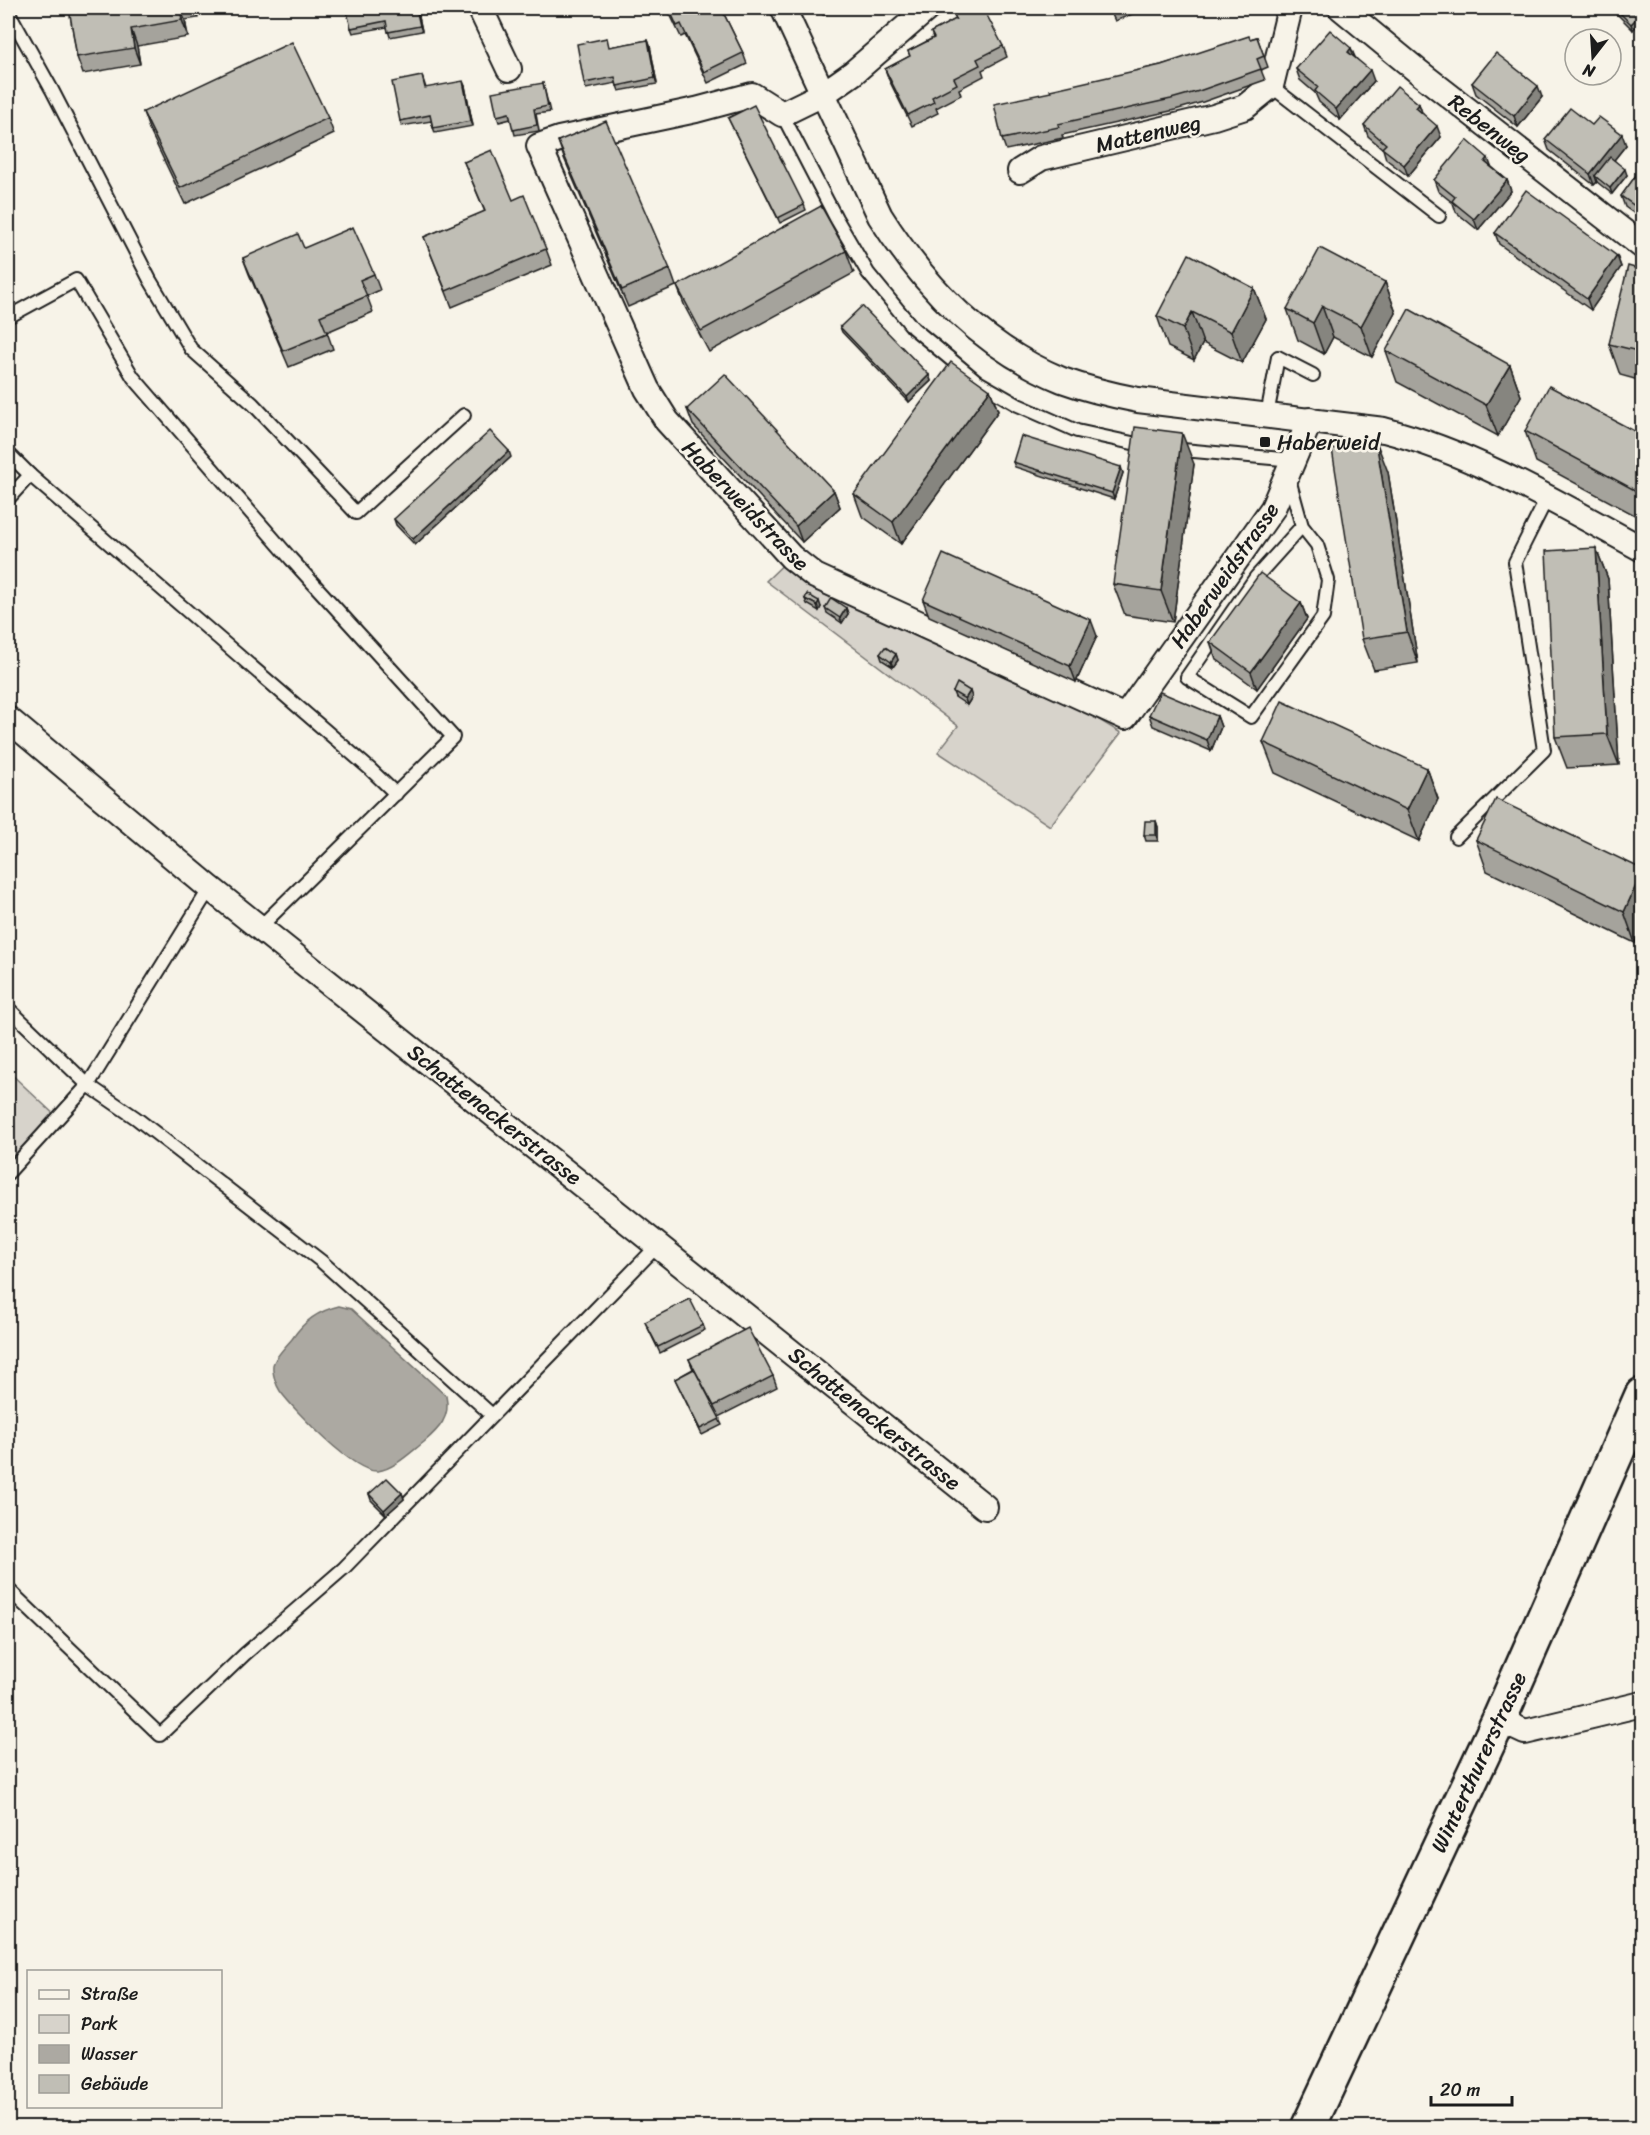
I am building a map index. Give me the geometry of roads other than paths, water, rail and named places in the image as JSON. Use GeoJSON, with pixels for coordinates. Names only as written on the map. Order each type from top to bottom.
{"type":"FeatureCollection","features":[{"type":"Feature","properties":{"kind":"main road","name":"Winterthurerstrasse"},"geometry":{"type":"LineString","coordinates":[[1308,2127],[1499,1720],[1642,1395]]}},
{"type":"Feature","properties":{"kind":"street"},"geometry":{"type":"LineString","coordinates":[[480,8],[509,69]]}},
{"type":"Feature","properties":{"kind":"street"},"geometry":{"type":"LineString","coordinates":[[783,8],[880,216],[918,269],[938,292],[963,318],[1003,347],[1061,379],[1102,393],[1138,400],[1384,430],[1421,440],[1465,457],[1642,549]]}},
{"type":"Feature","properties":{"kind":"street"},"geometry":{"type":"LineString","coordinates":[[782,114],[823,94],[853,73],[928,8]]}},
{"type":"Feature","properties":{"kind":"street"},"geometry":{"type":"LineString","coordinates":[[1271,86],[1290,8]]}},
{"type":"Feature","properties":{"kind":"street","name":"Rebenweg"},"geometry":{"type":"LineString","coordinates":[[1341,8],[1420,73],[1642,246]]}},
{"type":"Feature","properties":{"kind":"street","name":"Mattenweg"},"geometry":{"type":"LineString","coordinates":[[1020,171],[1041,158],[1214,117],[1245,107],[1271,86]]}},
{"type":"Feature","properties":{"kind":"street","name":"Haberweidstrasse"},"geometry":{"type":"LineString","coordinates":[[782,114],[752,95],[696,110],[559,139],[539,146],[647,389],[667,421],[791,557],[814,576],[1125,717],[1273,508],[1310,420]]}},
{"type":"Feature","properties":{"kind":"street","name":"Schattenackerstrasse"},"geometry":{"type":"LineString","coordinates":[[8,719],[210,888],[659,1244],[985,1507]]}},
{"type":"Feature","properties":{"kind":"street"},"geometry":{"type":"LineString","coordinates":[[1499,1720],[1525,1732],[1642,1704]]}},
{"type":"Feature","properties":{"kind":"lane"},"geometry":{"type":"LineString","coordinates":[[8,11],[52,90],[150,280],[191,349],[253,404],[356,513],[464,415]]}},
{"type":"Feature","properties":{"kind":"lane"},"geometry":{"type":"LineString","coordinates":[[1271,86],[1439,216]]}},
{"type":"Feature","properties":{"kind":"lane"},"geometry":{"type":"LineString","coordinates":[[782,114],[836,218],[868,273],[913,328],[978,382],[1018,405],[1077,430],[1156,448],[1290,467],[1302,526],[1317,545],[1328,580],[1323,617],[1251,717],[1187,677],[1256,577],[1302,526]]}},
{"type":"Feature","properties":{"kind":"lane"},"geometry":{"type":"LineString","coordinates":[[8,317],[76,280],[133,377],[291,559],[453,737],[260,927]]}},
{"type":"Feature","properties":{"kind":"lane"},"geometry":{"type":"LineString","coordinates":[[1267,415],[1278,357],[1313,375]]}},
{"type":"Feature","properties":{"kind":"lane"},"geometry":{"type":"LineString","coordinates":[[8,453],[30,475],[396,794]]}},
{"type":"Feature","properties":{"kind":"lane"},"geometry":{"type":"LineString","coordinates":[[8,499],[30,475]]}},
{"type":"Feature","properties":{"kind":"lane"},"geometry":{"type":"LineString","coordinates":[[1456,837],[1544,750],[1515,562],[1547,498]]}},
{"type":"Feature","properties":{"kind":"lane"},"geometry":{"type":"LineString","coordinates":[[8,1173],[88,1085],[210,888]]}},
{"type":"Feature","properties":{"kind":"lane"},"geometry":{"type":"LineString","coordinates":[[8,1008],[88,1085],[136,1118],[321,1261],[492,1415]]}},
{"type":"Feature","properties":{"kind":"lane"},"geometry":{"type":"LineString","coordinates":[[8,1589],[160,1735],[245,1654],[344,1568],[659,1244]]}},
{"type":"Feature","properties":{"kind":"water"},"geometry":{"type":"Polygon","coordinates":[[[339,1306],[351,1309],[446,1396],[447,1410],[439,1427],[408,1455],[384,1470],[368,1469],[341,1452],[298,1412],[280,1391],[275,1379],[274,1362],[301,1327],[318,1314],[339,1306]]]}},
{"type":"Feature","properties":{"kind":"place","name":"Haberweid"},"geometry":{"type":"Point","coordinates":[1265,442]}}]}
